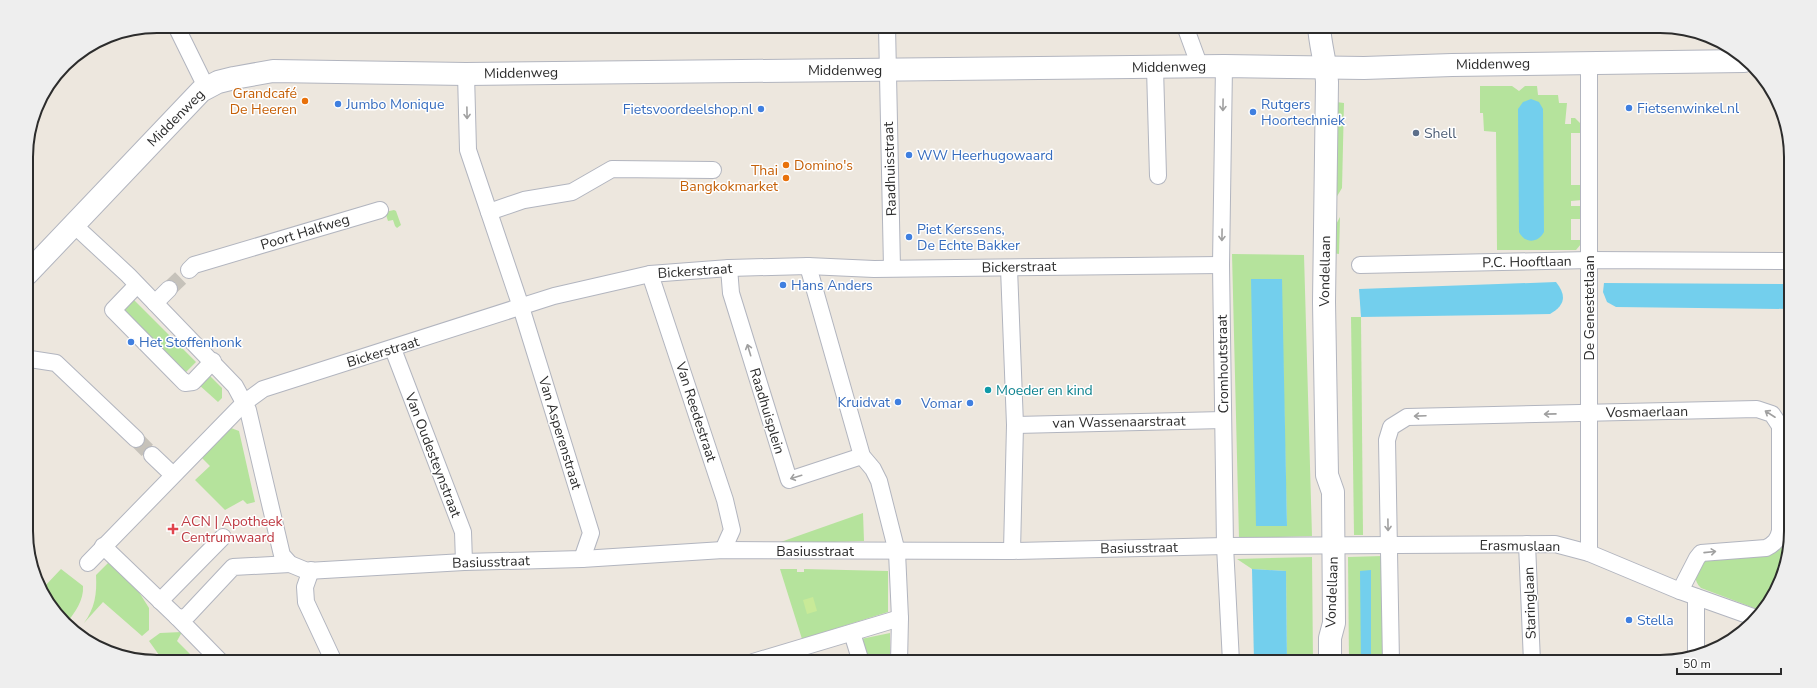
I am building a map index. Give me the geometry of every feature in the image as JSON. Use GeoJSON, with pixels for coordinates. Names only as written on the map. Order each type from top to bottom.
{"type":"FeatureCollection","features":[{"type":"Feature","properties":{"kind":"street"},"geometry":{"type":"LineString","coordinates":[[179,33],[206,88]]}},
{"type":"Feature","properties":{"kind":"street","name":"Raadhuisstraat"},"geometry":{"type":"LineString","coordinates":[[887,33],[892,268]]}},
{"type":"Feature","properties":{"kind":"street"},"geometry":{"type":"LineString","coordinates":[[1188,33],[1200,67]]}},
{"type":"Feature","properties":{"kind":"street"},"geometry":{"type":"LineString","coordinates":[[1319,33],[1320,44],[1327,68]]}},
{"type":"Feature","properties":{"kind":"street"},"geometry":{"type":"LineString","coordinates":[[1327,68],[1333,42],[1332,33]]}},
{"type":"Feature","properties":{"kind":"street","name":"Middenweg"},"geometry":{"type":"LineString","coordinates":[[33,268],[184,108],[206,88],[243,76],[273,71],[466,74],[1155,68],[1224,66],[1327,68],[1738,61]]}},
{"type":"Feature","properties":{"kind":"street","name":"De Genestetlaan"},"geometry":{"type":"LineString","coordinates":[[1589,63],[1589,552]]}},
{"type":"Feature","properties":{"kind":"street","name":"Cromhoutstraat"},"geometry":{"type":"LineString","coordinates":[[1224,66],[1221,265],[1225,546],[1231,655]]}},
{"type":"Feature","properties":{"kind":"street"},"geometry":{"type":"LineString","coordinates":[[1155,68],[1158,176]]}},
{"type":"Feature","properties":{"kind":"street","name":"Vondellaan"},"geometry":{"type":"LineString","coordinates":[[1327,68],[1324,302],[1327,475],[1321,491],[1318,519],[1326,546],[1319,578],[1325,622],[1330,638],[1330,655]]}},
{"type":"Feature","properties":{"kind":"street","name":"Van Asperenstraat"},"geometry":{"type":"LineString","coordinates":[[466,74],[468,150],[521,307],[591,533],[582,559]]}},
{"type":"Feature","properties":{"kind":"street"},"geometry":{"type":"LineString","coordinates":[[489,212],[524,200],[572,192],[612,169],[713,170]]}},
{"type":"Feature","properties":{"kind":"street","name":"Poort Halfweg"},"geometry":{"type":"LineString","coordinates":[[189,270],[194,265],[229,256],[380,210]]}},
{"type":"Feature","properties":{"kind":"street"},"geometry":{"type":"LineString","coordinates":[[74,225],[137,285],[213,361],[235,386],[244,403],[253,432],[282,555],[290,564]]}},
{"type":"Feature","properties":{"kind":"street","name":"P.C. Hooftlaan"},"geometry":{"type":"LineString","coordinates":[[1360,264],[1589,260],[1784,261]]}},
{"type":"Feature","properties":{"kind":"street","name":"Bickerstraat"},"geometry":{"type":"LineString","coordinates":[[88,563],[244,403],[263,389],[393,349],[554,296],[650,274],[729,268],[808,266],[1009,268],[1221,265]]}},
{"type":"Feature","properties":{"kind":"street"},"geometry":{"type":"LineString","coordinates":[[808,266],[862,456],[873,469],[879,481],[897,552],[900,618],[899,655]]}},
{"type":"Feature","properties":{"kind":"street","name":"Raadhuisplein"},"geometry":{"type":"LineString","coordinates":[[729,268],[731,293],[789,480],[862,456]]}},
{"type":"Feature","properties":{"kind":"street"},"geometry":{"type":"LineString","coordinates":[[1009,268],[1015,425],[1012,551]]}},
{"type":"Feature","properties":{"kind":"street","name":"Van Reedestraat"},"geometry":{"type":"LineString","coordinates":[[650,274],[725,500],[732,530],[723,550]]}},
{"type":"Feature","properties":{"kind":"street"},"geometry":{"type":"LineString","coordinates":[[137,285],[112,310],[185,383],[193,382],[213,361]]}},
{"type":"Feature","properties":{"kind":"street"},"geometry":{"type":"LineString","coordinates":[[155,303],[169,289]]}},
{"type":"Feature","properties":{"kind":"street","name":"Van Oudesteynstraat"},"geometry":{"type":"LineString","coordinates":[[393,349],[463,532],[464,562]]}},
{"type":"Feature","properties":{"kind":"street"},"geometry":{"type":"LineString","coordinates":[[33,359],[56,363],[136,439]]}},
{"type":"Feature","properties":{"kind":"street","name":"Vosmaerlaan"},"geometry":{"type":"LineString","coordinates":[[1391,655],[1387,440],[1391,427],[1407,417],[1757,409],[1772,414],[1777,419],[1780,426],[1779,538],[1766,548],[1701,553],[1680,591]]}},
{"type":"Feature","properties":{"kind":"street","name":"van Wassenaarstraat"},"geometry":{"type":"LineString","coordinates":[[1015,425],[1223,420]]}},
{"type":"Feature","properties":{"kind":"street"},"geometry":{"type":"LineString","coordinates":[[152,455],[173,475]]}},
{"type":"Feature","properties":{"kind":"street"},"geometry":{"type":"LineString","coordinates":[[160,601],[222,537]]}},
{"type":"Feature","properties":{"kind":"street","name":"Staringlaan"},"geometry":{"type":"LineString","coordinates":[[1527,544],[1532,655]]}},
{"type":"Feature","properties":{"kind":"street","name":"Erasmuslaan"},"geometry":{"type":"LineString","coordinates":[[1326,546],[1564,545],[1589,552],[1680,591],[1750,616]]}},
{"type":"Feature","properties":{"kind":"street"},"geometry":{"type":"LineString","coordinates":[[103,546],[178,617],[214,655]]}},
{"type":"Feature","properties":{"kind":"street","name":"Basiusstraat"},"geometry":{"type":"LineString","coordinates":[[290,564],[299,569],[311,570],[464,562],[582,559],[723,550],[897,552],[1225,546],[1326,546]]}},
{"type":"Feature","properties":{"kind":"street"},"geometry":{"type":"LineString","coordinates":[[178,617],[183,618],[188,615],[233,567],[290,564]]}},
{"type":"Feature","properties":{"kind":"street"},"geometry":{"type":"LineString","coordinates":[[311,570],[305,587],[306,602],[331,655]]}},
{"type":"Feature","properties":{"kind":"street"},"geometry":{"type":"LineString","coordinates":[[1696,597],[1696,649]]}},
{"type":"Feature","properties":{"kind":"street"},"geometry":{"type":"LineString","coordinates":[[777,655],[900,618]]}},
{"type":"Feature","properties":{"kind":"street"},"geometry":{"type":"LineString","coordinates":[[852,633],[859,655]]}},
{"type":"Feature","properties":{"kind":"green space"},"geometry":{"type":"Polygon","coordinates":[[[1480,86],[1512,86],[1519,91],[1525,86],[1537,86],[1538,95],[1558,95],[1559,103],[1567,103],[1565,124],[1571,124],[1571,118],[1575,118],[1584,127],[1584,133],[1571,133],[1571,185],[1582,185],[1582,200],[1571,201],[1571,206],[1582,206],[1582,219],[1571,219],[1571,240],[1581,240],[1581,244],[1576,250],[1497,250],[1496,132],[1484,131],[1483,113],[1480,113],[1480,86]]]}},
{"type":"Feature","properties":{"kind":"green space"},"geometry":{"type":"Polygon","coordinates":[[[1336,102],[1344,103],[1342,188],[1336,198],[1336,102]]]}},
{"type":"Feature","properties":{"kind":"green space"},"geometry":{"type":"Polygon","coordinates":[[[396,211],[401,225],[397,228],[393,220],[388,221],[385,212],[396,211]]]}},
{"type":"Feature","properties":{"kind":"green space"},"geometry":{"type":"Polygon","coordinates":[[[1340,217],[1339,254],[1332,253],[1333,230],[1340,217]]]}},
{"type":"Feature","properties":{"kind":"green space"},"geometry":{"type":"Polygon","coordinates":[[[1232,254],[1304,255],[1312,536],[1239,538],[1232,254]],[[1281,279],[1256,526],[1287,526],[1281,279]]]}},
{"type":"Feature","properties":{"kind":"green space"},"geometry":{"type":"Polygon","coordinates":[[[131,297],[196,362],[183,375],[118,310],[131,297]]]}},
{"type":"Feature","properties":{"kind":"green space"},"geometry":{"type":"Polygon","coordinates":[[[1351,317],[1361,317],[1363,535],[1354,535],[1351,317]]]}},
{"type":"Feature","properties":{"kind":"green space"},"geometry":{"type":"Polygon","coordinates":[[[208,374],[222,388],[222,398],[218,402],[198,384],[208,374]]]}},
{"type":"Feature","properties":{"kind":"green space"},"geometry":{"type":"Polygon","coordinates":[[[231,428],[239,431],[255,502],[247,504],[243,500],[225,510],[195,480],[210,466],[201,457],[231,428]]]}},
{"type":"Feature","properties":{"kind":"green space"},"geometry":{"type":"Polygon","coordinates":[[[863,513],[864,541],[775,544],[863,513]]]}},
{"type":"Feature","properties":{"kind":"green space"},"geometry":{"type":"Polygon","coordinates":[[[1784,530],[1780,563],[1771,586],[1756,609],[1701,588],[1696,580],[1696,572],[1704,557],[1751,557],[1784,530]]]}},
{"type":"Feature","properties":{"kind":"green space"},"geometry":{"type":"Polygon","coordinates":[[[1383,556],[1384,655],[1349,655],[1348,557],[1383,556]]]}},
{"type":"Feature","properties":{"kind":"green space"},"geometry":{"type":"Polygon","coordinates":[[[1312,557],[1313,655],[1287,655],[1286,571],[1252,569],[1237,559],[1312,557]]]}},
{"type":"Feature","properties":{"kind":"green space"},"geometry":{"type":"Polygon","coordinates":[[[109,562],[137,589],[149,608],[149,630],[142,636],[103,602],[84,623],[93,606],[96,588],[96,575],[109,562]]]}},
{"type":"Feature","properties":{"kind":"green space"},"geometry":{"type":"Polygon","coordinates":[[[61,569],[83,586],[82,596],[76,610],[70,619],[54,600],[46,585],[61,569]]]}},
{"type":"Feature","properties":{"kind":"green space"},"geometry":{"type":"Polygon","coordinates":[[[780,569],[797,569],[797,572],[804,572],[804,569],[888,571],[888,612],[802,639],[780,569]]]}},
{"type":"Feature","properties":{"kind":"green space"},"geometry":{"type":"Polygon","coordinates":[[[813,597],[817,611],[807,614],[803,600],[813,597]]]}},
{"type":"Feature","properties":{"kind":"green space"},"geometry":{"type":"Polygon","coordinates":[[[182,632],[177,641],[191,655],[159,655],[149,641],[160,633],[182,632]]]}},
{"type":"Feature","properties":{"kind":"green space"},"geometry":{"type":"Polygon","coordinates":[[[890,633],[890,655],[866,655],[861,639],[890,633]]]}},
{"type":"Feature","properties":{"kind":"water"},"geometry":{"type":"Polygon","coordinates":[[[1531,99],[1539,102],[1543,109],[1544,232],[1541,236],[1532,241],[1525,239],[1519,232],[1518,109],[1523,102],[1531,99]]]}},
{"type":"Feature","properties":{"kind":"water"},"geometry":{"type":"Polygon","coordinates":[[[1251,279],[1282,279],[1287,526],[1256,526],[1251,279]]]}},
{"type":"Feature","properties":{"kind":"water"},"geometry":{"type":"Polygon","coordinates":[[[1556,282],[1562,292],[1563,300],[1559,307],[1550,314],[1361,317],[1359,289],[1556,282]]]}},
{"type":"Feature","properties":{"kind":"water"},"geometry":{"type":"Polygon","coordinates":[[[1604,283],[1784,284],[1784,309],[1616,307],[1607,302],[1603,292],[1604,283]]]}},
{"type":"Feature","properties":{"kind":"water"},"geometry":{"type":"Polygon","coordinates":[[[1252,569],[1286,571],[1287,655],[1254,655],[1252,569]]]}},
{"type":"Feature","properties":{"kind":"water"},"geometry":{"type":"Polygon","coordinates":[[[1371,570],[1371,655],[1361,655],[1360,571],[1371,570]]]}},
{"type":"Feature","properties":{"kind":"tunnel"},"geometry":{"type":"LineString","coordinates":[[169,289],[189,270]]}},
{"type":"Feature","properties":{"kind":"tunnel"},"geometry":{"type":"LineString","coordinates":[[136,439],[152,455]]}},
{"type":"Feature","properties":{"kind":"place","name":"Grandcafé De Heeren"},"geometry":{"type":"Point","coordinates":[305,101]}},
{"type":"Feature","properties":{"kind":"place","name":"Jumbo Monique"},"geometry":{"type":"Point","coordinates":[338,104]}},
{"type":"Feature","properties":{"kind":"place","name":"Fietsenwinkel.nl"},"geometry":{"type":"Point","coordinates":[1629,108]}},
{"type":"Feature","properties":{"kind":"place","name":"Fietsvoordeelshop.nl"},"geometry":{"type":"Point","coordinates":[761,109]}},
{"type":"Feature","properties":{"kind":"place","name":"Rutgers Hoortechniek"},"geometry":{"type":"Point","coordinates":[1253,112]}},
{"type":"Feature","properties":{"kind":"place","name":"Shell"},"geometry":{"type":"Point","coordinates":[1416,133]}},
{"type":"Feature","properties":{"kind":"place","name":"WW Heerhugowaard"},"geometry":{"type":"Point","coordinates":[909,155]}},
{"type":"Feature","properties":{"kind":"place","name":"Domino's"},"geometry":{"type":"Point","coordinates":[786,165]}},
{"type":"Feature","properties":{"kind":"place","name":"Thai Bangkokmarket"},"geometry":{"type":"Point","coordinates":[786,178]}},
{"type":"Feature","properties":{"kind":"place","name":"Piet Kerssens, De Echte Bakker"},"geometry":{"type":"Point","coordinates":[909,237]}},
{"type":"Feature","properties":{"kind":"place","name":"Hans Anders"},"geometry":{"type":"Point","coordinates":[783,285]}},
{"type":"Feature","properties":{"kind":"place","name":"Het Stoffenhonk"},"geometry":{"type":"Point","coordinates":[131,342]}},
{"type":"Feature","properties":{"kind":"place","name":"Moeder en kind"},"geometry":{"type":"Point","coordinates":[988,390]}},
{"type":"Feature","properties":{"kind":"place","name":"Kruidvat"},"geometry":{"type":"Point","coordinates":[898,402]}},
{"type":"Feature","properties":{"kind":"place","name":"Vomar"},"geometry":{"type":"Point","coordinates":[970,403]}},
{"type":"Feature","properties":{"kind":"place","name":"ACN | Apotheek Centrumwaard"},"geometry":{"type":"Point","coordinates":[173,529]}},
{"type":"Feature","properties":{"kind":"place","name":"Stella"},"geometry":{"type":"Point","coordinates":[1629,620]}}]}
